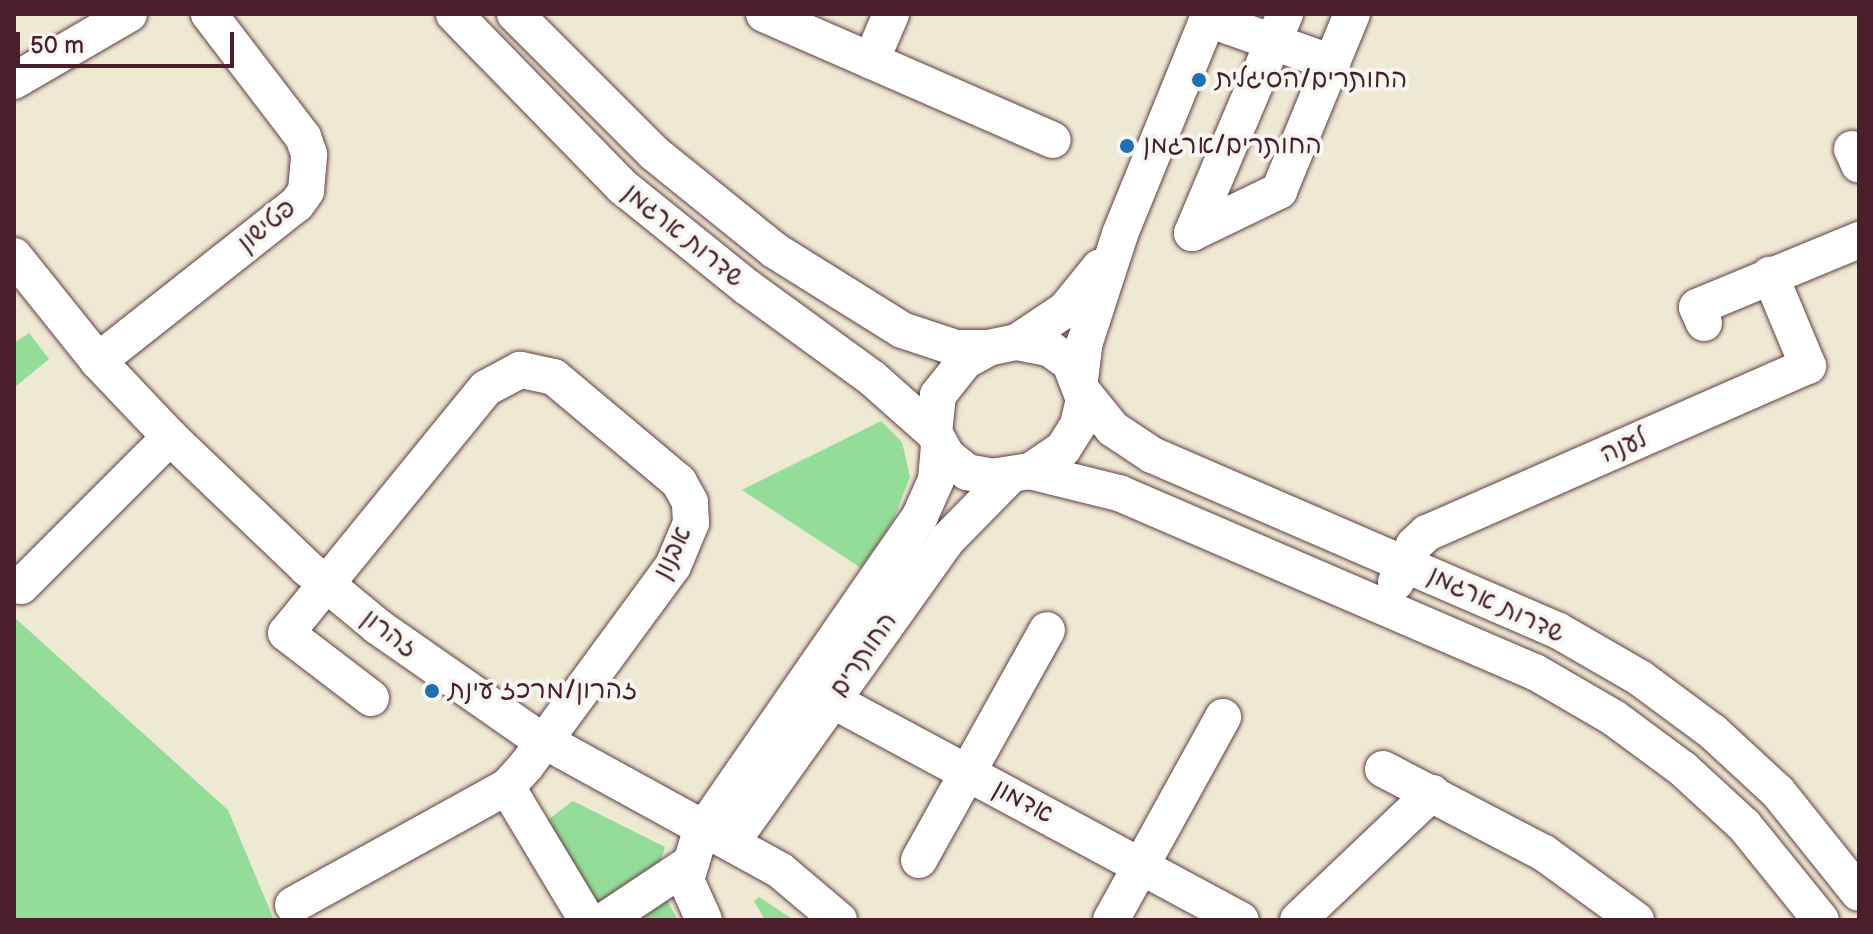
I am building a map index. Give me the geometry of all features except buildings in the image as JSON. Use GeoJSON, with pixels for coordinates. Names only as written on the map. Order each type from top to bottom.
{"type":"FeatureCollection","features":[{"type":"Feature","properties":{"kind":"street"},"geometry":{"type":"LineString","coordinates":[[14,81],[129,14]]}},
{"type":"Feature","properties":{"kind":"street","name":"פטישון"},"geometry":{"type":"LineString","coordinates":[[98,361],[297,204],[306,191],[309,154],[303,137],[209,14]]}},
{"type":"Feature","properties":{"kind":"street","name":"שדרות ארגמן"},"geometry":{"type":"LineString","coordinates":[[454,14],[623,187],[736,279],[881,386],[937,439]]}},
{"type":"Feature","properties":{"kind":"street","name":"שדרות ארגמן"},"geometry":{"type":"LineString","coordinates":[[515,14],[654,153],[774,250],[902,330],[956,348],[1002,345]]}},
{"type":"Feature","properties":{"kind":"street"},"geometry":{"type":"LineString","coordinates":[[764,14],[1053,140]]}},
{"type":"Feature","properties":{"kind":"street"},"geometry":{"type":"LineString","coordinates":[[871,61],[891,14]]}},
{"type":"Feature","properties":{"kind":"street"},"geometry":{"type":"LineString","coordinates":[[1279,28],[1192,233],[1279,191],[1352,14]]}},
{"type":"Feature","properties":{"kind":"street"},"geometry":{"type":"LineString","coordinates":[[1120,234],[1065,310],[1002,345],[965,361],[945,382],[934,408],[937,439],[967,472],[1019,474],[1051,459],[1072,438],[1082,413],[1085,342],[1120,234],[1209,17],[1279,28],[1332,63]]}},
{"type":"Feature","properties":{"kind":"street"},"geometry":{"type":"LineString","coordinates":[[1704,323],[1697,307],[1859,240]]}},
{"type":"Feature","properties":{"kind":"street","name":"זהרון"},"geometry":{"type":"LineString","coordinates":[[18,271],[170,437],[323,582],[451,681],[545,741],[781,871],[839,920]]}},
{"type":"Feature","properties":{"kind":"street","name":"לענה"},"geometry":{"type":"LineString","coordinates":[[1385,606],[1404,563],[1427,533],[1808,366],[1770,275]]}},
{"type":"Feature","properties":{"kind":"street"},"geometry":{"type":"LineString","coordinates":[[1002,345],[1061,355],[1081,386]]}},
{"type":"Feature","properties":{"kind":"street","name":"אבנון"},"geometry":{"type":"LineString","coordinates":[[323,582],[474,400],[520,370],[554,377],[679,482],[691,510],[691,523],[673,566],[545,741],[507,787]]}},
{"type":"Feature","properties":{"kind":"street","name":"שדרות ארגמן"},"geometry":{"type":"LineString","coordinates":[[1081,386],[1113,429],[1152,455],[1557,630],[1640,678],[1713,732],[1778,792],[1854,877]]}},
{"type":"Feature","properties":{"kind":"street"},"geometry":{"type":"LineString","coordinates":[[21,586],[170,437]]}},
{"type":"Feature","properties":{"kind":"street","name":"החותרים"},"geometry":{"type":"LineString","coordinates":[[689,864],[717,836],[818,692],[920,516],[936,480],[937,439]]}},
{"type":"Feature","properties":{"kind":"street","name":"שדרות ארגמן"},"geometry":{"type":"LineString","coordinates":[[1019,474],[1091,482],[1535,672],[1614,718],[1693,778],[1744,825],[1800,890],[1821,920]]}},
{"type":"Feature","properties":{"kind":"street","name":"החותרים"},"geometry":{"type":"LineString","coordinates":[[818,692],[960,523],[1019,474]]}},
{"type":"Feature","properties":{"kind":"street"},"geometry":{"type":"LineString","coordinates":[[323,582],[286,633],[371,698]]}},
{"type":"Feature","properties":{"kind":"street"},"geometry":{"type":"LineString","coordinates":[[919,860],[1047,630]]}},
{"type":"Feature","properties":{"kind":"street","name":"אדמון"},"geometry":{"type":"LineString","coordinates":[[818,692],[1241,920]]}},
{"type":"Feature","properties":{"kind":"street"},"geometry":{"type":"LineString","coordinates":[[1111,920],[1223,717]]}},
{"type":"Feature","properties":{"kind":"street"},"geometry":{"type":"LineString","coordinates":[[1383,769],[1544,853],[1625,918]]}},
{"type":"Feature","properties":{"kind":"street"},"geometry":{"type":"LineString","coordinates":[[293,905],[507,787],[587,920]]}},
{"type":"Feature","properties":{"kind":"street"},"geometry":{"type":"LineString","coordinates":[[1298,920],[1432,793]]}},
{"type":"Feature","properties":{"kind":"street"},"geometry":{"type":"LineString","coordinates":[[605,920],[689,864]]}},
{"type":"Feature","properties":{"kind":"street"},"geometry":{"type":"LineString","coordinates":[[689,864],[689,892],[704,920]]}},
{"type":"Feature","properties":{"kind":"street"},"geometry":{"type":"LineString","coordinates":[[1800,890],[1854,877]]}},
{"type":"Feature","properties":{"kind":"green space"},"geometry":{"type":"Polygon","coordinates":[[[29,333],[49,359],[14,388],[14,343],[29,333]]]}},
{"type":"Feature","properties":{"kind":"green space"},"geometry":{"type":"Polygon","coordinates":[[[881,421],[902,442],[910,477],[893,521],[861,568],[742,490],[881,421]]]}},
{"type":"Feature","properties":{"kind":"green space"},"geometry":{"type":"Polygon","coordinates":[[[14,617],[228,810],[274,920],[14,920],[14,617]]]}},
{"type":"Feature","properties":{"kind":"green space"},"geometry":{"type":"Polygon","coordinates":[[[573,801],[665,847],[655,879],[678,920],[565,920],[520,841],[573,801]]]}},
{"type":"Feature","properties":{"kind":"green space"},"geometry":{"type":"Polygon","coordinates":[[[759,897],[794,920],[765,920],[754,901],[759,897]]]}},
{"type":"Feature","properties":{"kind":"place","name":"החותרים/הסיגלית"},"geometry":{"type":"Point","coordinates":[1199,80]}},
{"type":"Feature","properties":{"kind":"place","name":"החותרים/ארגמן"},"geometry":{"type":"Point","coordinates":[1127,146]}},
{"type":"Feature","properties":{"kind":"place","name":"זהרון/מרכז עינת"},"geometry":{"type":"Point","coordinates":[432,691]}}]}
